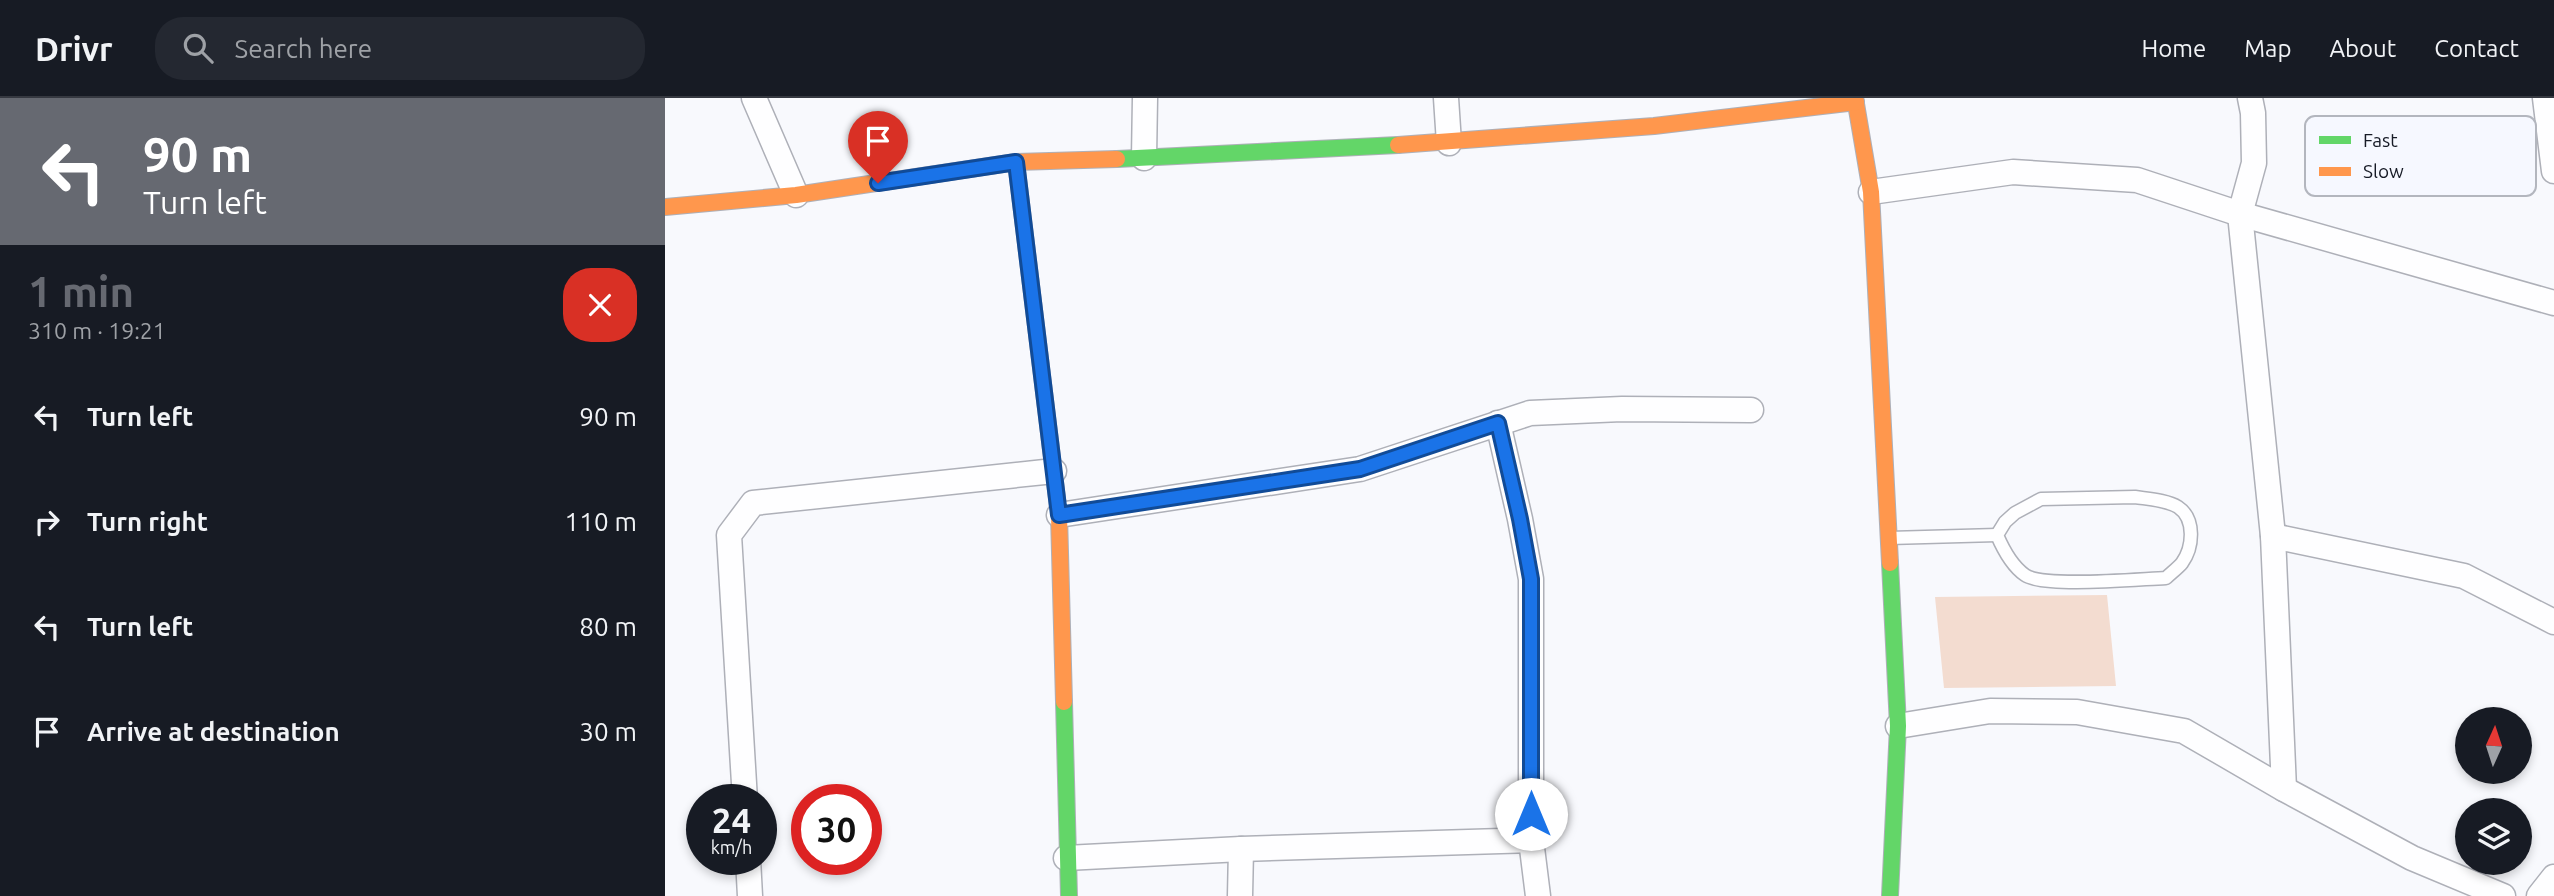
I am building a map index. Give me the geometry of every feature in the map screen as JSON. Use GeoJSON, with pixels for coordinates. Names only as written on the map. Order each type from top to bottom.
{"type":"FeatureCollection","features":[{"type":"Feature","properties":{"kind":"street"},"geometry":{"type":"LineString","coordinates":[[754,98],[796,195]]}},
{"type":"Feature","properties":{"kind":"street"},"geometry":{"type":"LineString","coordinates":[[1144,158],[1145,98]]}},
{"type":"Feature","properties":{"kind":"street"},"geometry":{"type":"LineString","coordinates":[[1446,98],[1449,143]]}},
{"type":"Feature","properties":{"kind":"street"},"geometry":{"type":"LineString","coordinates":[[2250,98],[2254,163],[2240,214],[2273,536],[2284,789]]}},
{"type":"Feature","properties":{"kind":"street"},"geometry":{"type":"LineString","coordinates":[[2546,98],[2554,171]]}},
{"type":"Feature","properties":{"kind":"street"},"geometry":{"type":"LineString","coordinates":[[665,207],[796,195],[1016,162],[1449,143],[1654,127],[1855,100],[1871,192],[1898,726],[1890,896]]}},
{"type":"Feature","properties":{"kind":"street"},"geometry":{"type":"LineString","coordinates":[[1016,162],[1059,515],[1069,896]]}},
{"type":"Feature","properties":{"kind":"street"},"geometry":{"type":"LineString","coordinates":[[1871,192],[2013,172],[2137,180],[2240,214],[2554,303]]}},
{"type":"Feature","properties":{"kind":"street"},"geometry":{"type":"LineString","coordinates":[[1059,515],[1360,469],[1530,413],[1622,409],[1751,410]]}},
{"type":"Feature","properties":{"kind":"street"},"geometry":{"type":"LineString","coordinates":[[1498,423],[1531,579],[1531,840],[1538,896]]}},
{"type":"Feature","properties":{"kind":"street"},"geometry":{"type":"LineString","coordinates":[[744,784],[729,535],[753,503],[1054,471]]}},
{"type":"Feature","properties":{"kind":"street"},"geometry":{"type":"LineString","coordinates":[[2273,536],[2464,576],[2554,622]]}},
{"type":"Feature","properties":{"kind":"street"},"geometry":{"type":"LineString","coordinates":[[1898,726],[1990,711],[2077,712],[2184,731],[2412,858],[2503,896]]}},
{"type":"Feature","properties":{"kind":"street"},"geometry":{"type":"LineString","coordinates":[[1066,858],[1241,849],[1531,840]]}},
{"type":"Feature","properties":{"kind":"street"},"geometry":{"type":"LineString","coordinates":[[1240,896],[1241,849]]}},
{"type":"Feature","properties":{"kind":"street"},"geometry":{"type":"LineString","coordinates":[[749,875],[750,896]]}},
{"type":"Feature","properties":{"kind":"street"},"geometry":{"type":"LineString","coordinates":[[2539,896],[2554,877]]}},
{"type":"Feature","properties":{"kind":"lane"},"geometry":{"type":"LineString","coordinates":[[2135,497],[2178,507],[2187,517],[2191,535],[2186,555],[2166,578],[2047,582],[2026,576],[2005,553],[1997,535],[2015,513],[2041,499],[2135,497]]}},
{"type":"Feature","properties":{"kind":"lane"},"geometry":{"type":"LineString","coordinates":[[1888,538],[1997,535]]}},
{"type":"Feature","properties":{"kind":"shaded area"},"geometry":{"type":"Polygon","coordinates":[[[2107,595],[2116,686],[1944,688],[1935,597],[2107,595]]]}},
{"type":"Feature","properties":{"kind":"traffic: fast"},"geometry":{"type":"LineString","coordinates":[[1117,159],[1398,145]]}},
{"type":"Feature","properties":{"kind":"traffic: fast"},"geometry":{"type":"LineString","coordinates":[[1890,563],[1898,726],[1890,896]]}},
{"type":"Feature","properties":{"kind":"traffic: fast"},"geometry":{"type":"LineString","coordinates":[[1064,702],[1069,896]]}},
{"type":"Feature","properties":{"kind":"traffic: slow"},"geometry":{"type":"LineString","coordinates":[[1855,98],[1871,192],[1890,563]]}},
{"type":"Feature","properties":{"kind":"traffic: slow"},"geometry":{"type":"LineString","coordinates":[[1398,145],[1654,126],[1856,102]]}},
{"type":"Feature","properties":{"kind":"traffic: slow"},"geometry":{"type":"LineString","coordinates":[[665,207],[796,195],[1016,162],[1117,159]]}},
{"type":"Feature","properties":{"kind":"traffic: slow"},"geometry":{"type":"LineString","coordinates":[[1016,162],[1059,515],[1064,702]]}},
{"type":"Feature","properties":{"kind":"route"},"geometry":{"type":"LineString","coordinates":[[878,183],[1016,162],[1059,515],[1360,469],[1498,423],[1531,579],[1531,814]]}}]}
